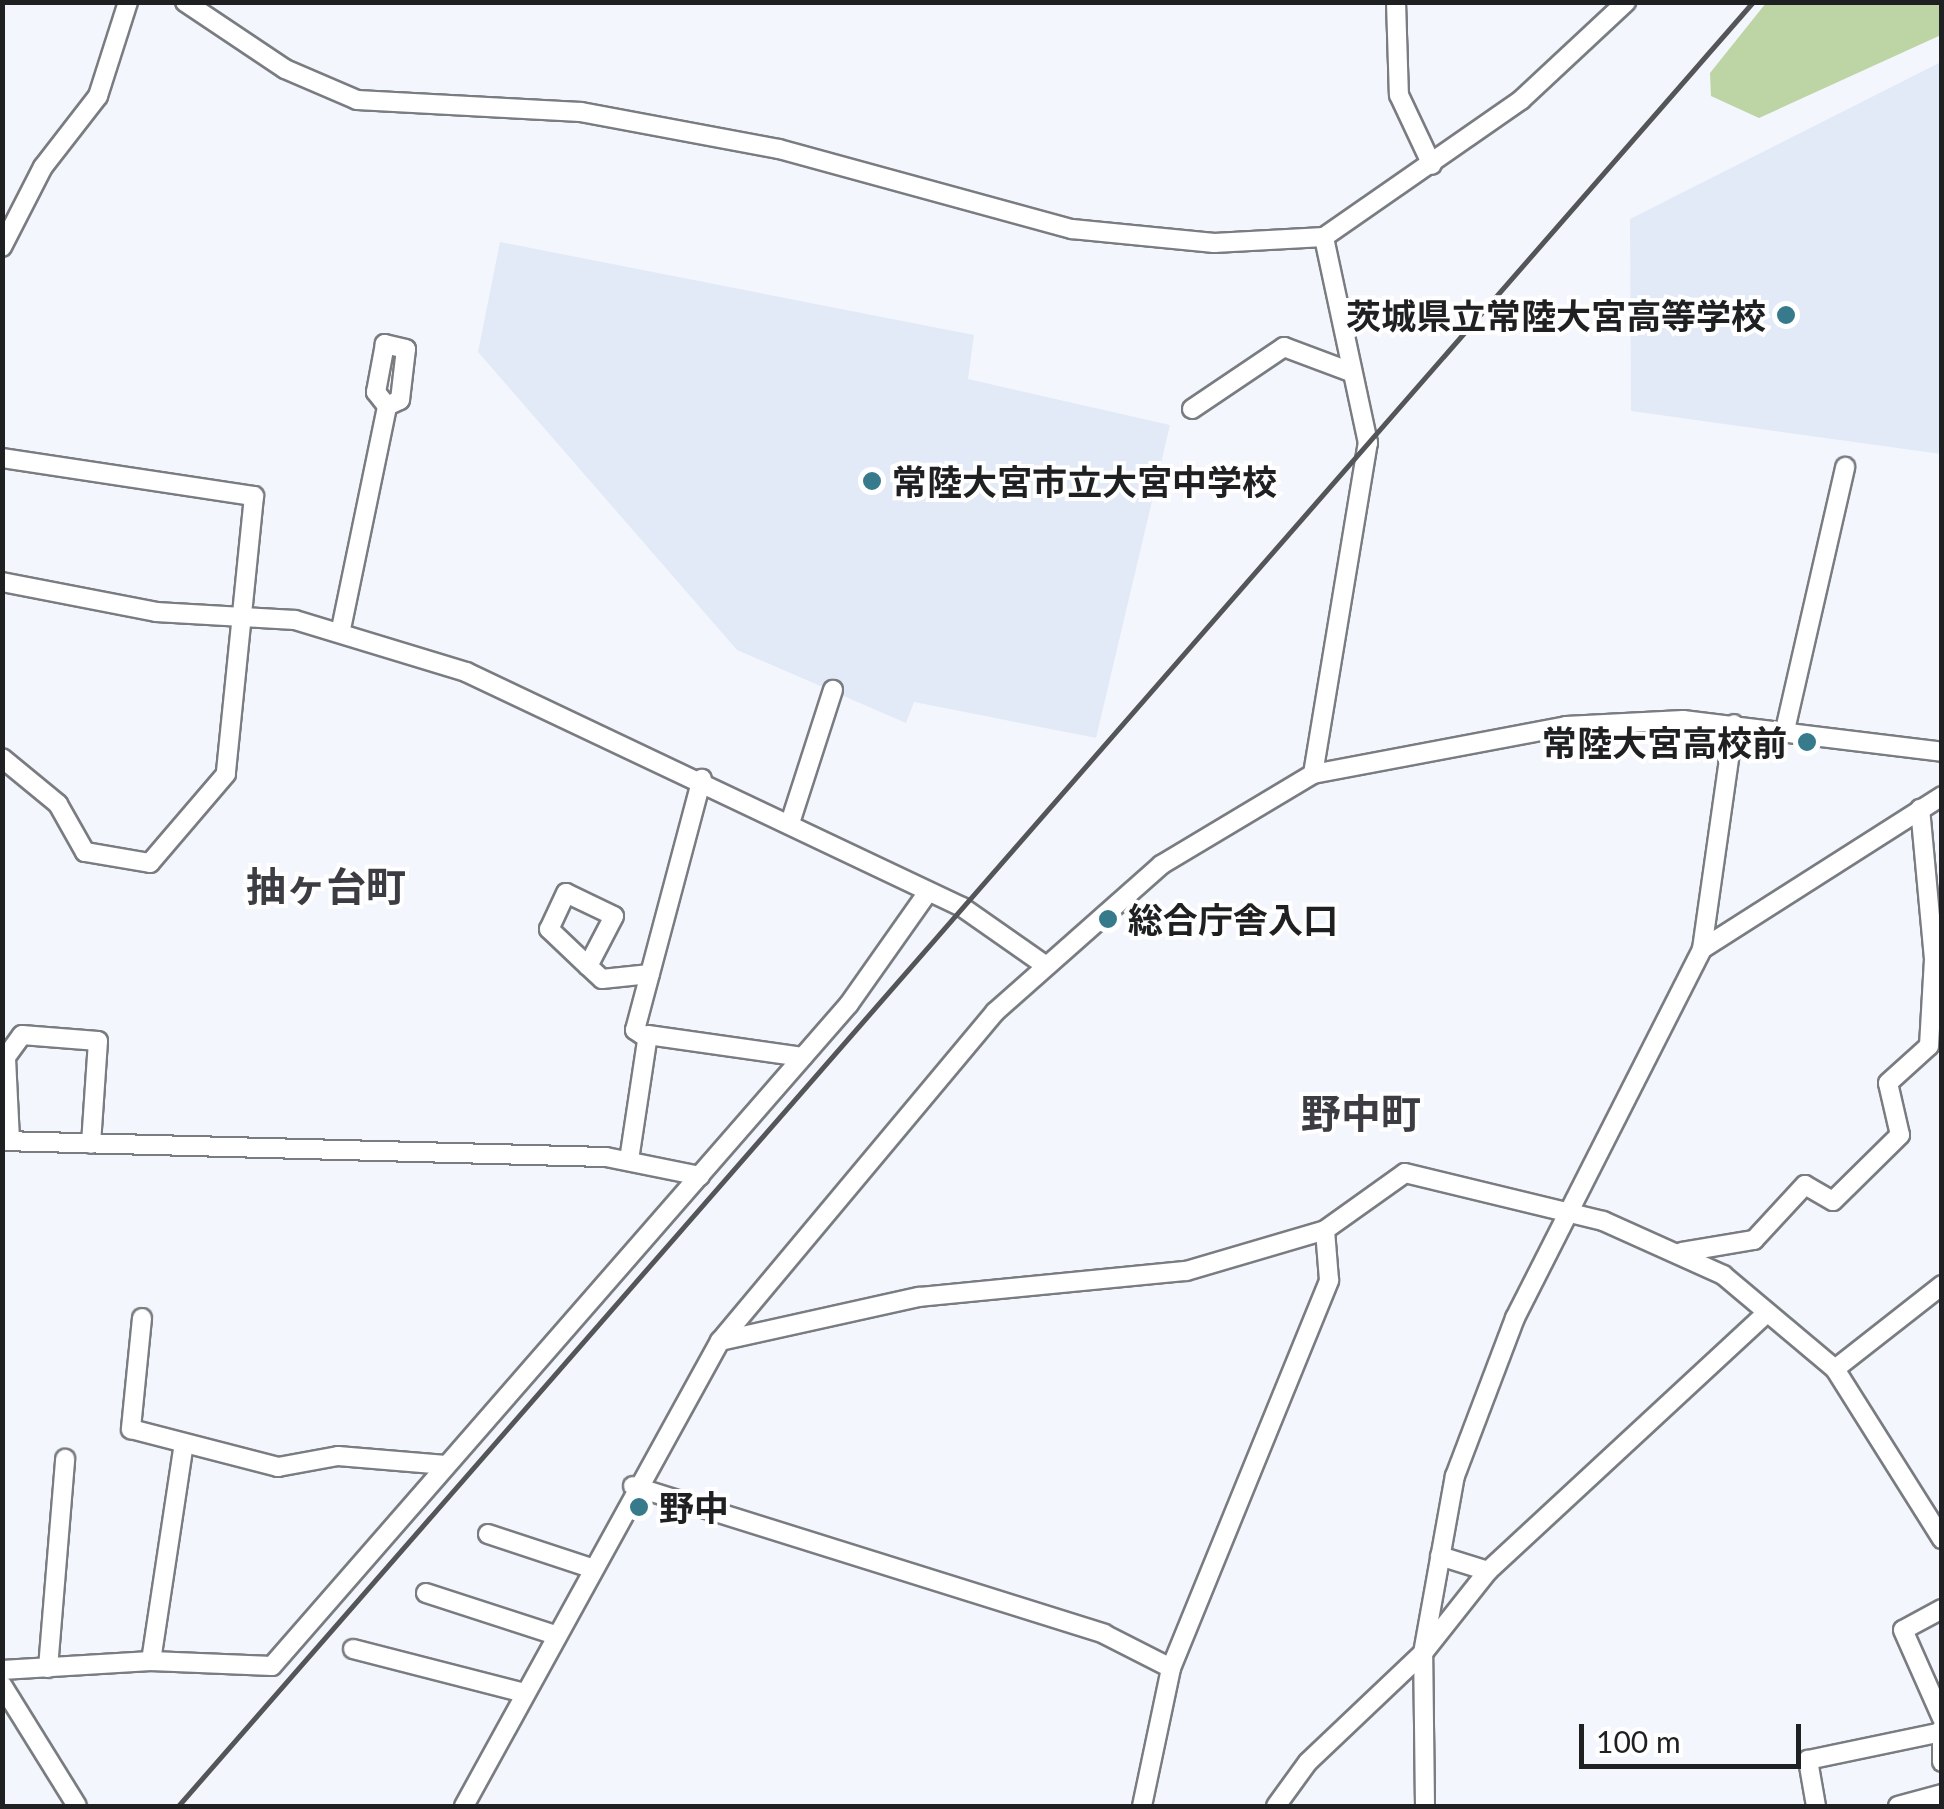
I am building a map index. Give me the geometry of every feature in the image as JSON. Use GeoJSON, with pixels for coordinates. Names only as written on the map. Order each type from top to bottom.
{"type":"FeatureCollection","features":[{"type":"Feature","properties":{"kind":"street"},"geometry":{"type":"LineString","coordinates":[[2,247],[43,167],[98,96],[128,2]]}},
{"type":"Feature","properties":{"kind":"street"},"geometry":{"type":"LineString","coordinates":[[185,2],[285,69],[357,100],[581,112],[779,150],[1089,232],[1214,243],[1324,236],[1432,165],[1626,2]]}},
{"type":"Feature","properties":{"kind":"street"},"geometry":{"type":"LineString","coordinates":[[1396,2],[1399,95],[1432,165]]}},
{"type":"Feature","properties":{"kind":"street"},"geometry":{"type":"LineString","coordinates":[[1313,774],[1366,471],[1352,372],[1324,236]]}},
{"type":"Feature","properties":{"kind":"street"},"geometry":{"type":"LineString","coordinates":[[1192,409],[1284,347],[1352,372]]}},
{"type":"Feature","properties":{"kind":"street"},"geometry":{"type":"LineString","coordinates":[[341,629],[388,406]]}},
{"type":"Feature","properties":{"kind":"street"},"geometry":{"type":"LineString","coordinates":[[2,458],[252,490],[246,618],[226,774],[150,863],[85,852],[58,804],[2,758]]}},
{"type":"Feature","properties":{"kind":"street"},"geometry":{"type":"LineString","coordinates":[[1785,730],[1846,467]]}},
{"type":"Feature","properties":{"kind":"street"},"geometry":{"type":"LineString","coordinates":[[2,582],[156,612],[341,629],[466,672],[702,779],[926,895],[962,907],[1042,963]]}},
{"type":"Feature","properties":{"kind":"street"},"geometry":{"type":"LineString","coordinates":[[790,823],[833,690]]}},
{"type":"Feature","properties":{"kind":"street"},"geometry":{"type":"LineString","coordinates":[[464,1806],[633,1486],[720,1341],[1042,963],[1206,832],[1313,774],[1586,724],[1734,724],[1942,752]]}},
{"type":"Feature","properties":{"kind":"street"},"geometry":{"type":"LineString","coordinates":[[1425,1806],[1423,1654],[1455,1476],[1491,1377],[1702,949],[1734,724]]}},
{"type":"Feature","properties":{"kind":"street"},"geometry":{"type":"LineString","coordinates":[[702,779],[634,1030],[648,1040],[802,1057]]}},
{"type":"Feature","properties":{"kind":"street"},"geometry":{"type":"LineString","coordinates":[[1702,949],[1942,796]]}},
{"type":"Feature","properties":{"kind":"street"},"geometry":{"type":"LineString","coordinates":[[1682,1252],[1754,1240],[1806,1185],[1833,1200],[1900,1134],[1888,1083],[1929,1046],[1934,959],[1920,809]]}},
{"type":"Feature","properties":{"kind":"street"},"geometry":{"type":"LineString","coordinates":[[2,1670],[151,1661],[272,1666],[802,1057],[926,895]]}},
{"type":"Feature","properties":{"kind":"street"},"geometry":{"type":"LineString","coordinates":[[588,966],[602,979],[650,974]]}},
{"type":"Feature","properties":{"kind":"street"},"geometry":{"type":"LineString","coordinates":[[91,1144],[98,1041],[22,1035],[6,1057],[6,1141],[91,1144],[629,1160],[700,1176]]}},
{"type":"Feature","properties":{"kind":"street"},"geometry":{"type":"LineString","coordinates":[[629,1160],[648,1040]]}},
{"type":"Feature","properties":{"kind":"street"},"geometry":{"type":"LineString","coordinates":[[720,1341],[919,1297],[1126,1283],[1325,1230],[1405,1173],[1570,1211],[1682,1252],[1724,1275],[1763,1316],[1835,1369],[1906,1495],[1942,1539]]}},
{"type":"Feature","properties":{"kind":"street"},"geometry":{"type":"LineString","coordinates":[[1142,1806],[1171,1668],[1329,1280],[1325,1230]]}},
{"type":"Feature","properties":{"kind":"street"},"geometry":{"type":"LineString","coordinates":[[1835,1369],[1942,1286]]}},
{"type":"Feature","properties":{"kind":"street"},"geometry":{"type":"LineString","coordinates":[[1276,1806],[1308,1762],[1423,1654],[1488,1570],[1763,1316]]}},
{"type":"Feature","properties":{"kind":"street"},"geometry":{"type":"LineString","coordinates":[[142,1318],[131,1429],[278,1467],[338,1456],[446,1464]]}},
{"type":"Feature","properties":{"kind":"street"},"geometry":{"type":"LineString","coordinates":[[151,1661],[184,1443]]}},
{"type":"Feature","properties":{"kind":"street"},"geometry":{"type":"LineString","coordinates":[[48,1668],[64,1459]]}},
{"type":"Feature","properties":{"kind":"street"},"geometry":{"type":"LineString","coordinates":[[633,1486],[1104,1634],[1171,1668]]}},
{"type":"Feature","properties":{"kind":"street"},"geometry":{"type":"LineString","coordinates":[[488,1534],[591,1568]]}},
{"type":"Feature","properties":{"kind":"street"},"geometry":{"type":"LineString","coordinates":[[1440,1556],[1488,1570]]}},
{"type":"Feature","properties":{"kind":"street"},"geometry":{"type":"LineString","coordinates":[[426,1592],[556,1635]]}},
{"type":"Feature","properties":{"kind":"street"},"geometry":{"type":"LineString","coordinates":[[1942,1609],[1903,1630],[1940,1726],[1942,1762]]}},
{"type":"Feature","properties":{"kind":"street"},"geometry":{"type":"LineString","coordinates":[[353,1649],[524,1693]]}},
{"type":"Feature","properties":{"kind":"street"},"geometry":{"type":"LineString","coordinates":[[2,1685],[77,1806]]}},
{"type":"Feature","properties":{"kind":"street"},"geometry":{"type":"LineString","coordinates":[[1816,1806],[1808,1760],[1940,1726]]}},
{"type":"Feature","properties":{"kind":"street"},"geometry":{"type":"LineString","coordinates":[[1898,1806],[1942,1794]]}},
{"type":"Feature","properties":{"kind":"shaded area","name":"茨城県立常陸大宮高等学校"},"geometry":{"type":"Polygon","coordinates":[[[1941,62],[1941,454],[1631,411],[1630,219],[1941,62]]]}},
{"type":"Feature","properties":{"kind":"shaded area","name":"常陸大宮市立大宮中学校"},"geometry":{"type":"Polygon","coordinates":[[[500,242],[974,335],[968,379],[1170,425],[1096,738],[914,702],[906,723],[737,650],[478,352],[500,242]]]}},
{"type":"Feature","properties":{"kind":"green space"},"geometry":{"type":"Polygon","coordinates":[[[1766,3],[1941,3],[1941,35],[1759,118],[1711,96],[1710,73],[1766,3]]]}},
{"type":"Feature","properties":{"kind":"railway"},"geometry":{"type":"LineString","coordinates":[[178,1806],[1753,2]]}},
{"type":"Feature","properties":{"kind":"place","name":"茨城県立常陸大宮高等学校"},"geometry":{"type":"Point","coordinates":[1786,315]}},
{"type":"Feature","properties":{"kind":"place","name":"常陸大宮市立大宮中学校"},"geometry":{"type":"Point","coordinates":[872,481]}},
{"type":"Feature","properties":{"kind":"place","name":"常陸大宮高校前"},"geometry":{"type":"Point","coordinates":[1807,742]}},
{"type":"Feature","properties":{"kind":"place","name":"総合庁舎入口"},"geometry":{"type":"Point","coordinates":[1108,919]}},
{"type":"Feature","properties":{"kind":"place","name":"野中"},"geometry":{"type":"Point","coordinates":[639,1507]}},
{"type":"Feature","properties":{"kind":"district","name":"抽ヶ台町"},"geometry":{"type":"Point","coordinates":[326,886]}},
{"type":"Feature","properties":{"kind":"district","name":"野中町"},"geometry":{"type":"Point","coordinates":[1361,1113]}}]}
